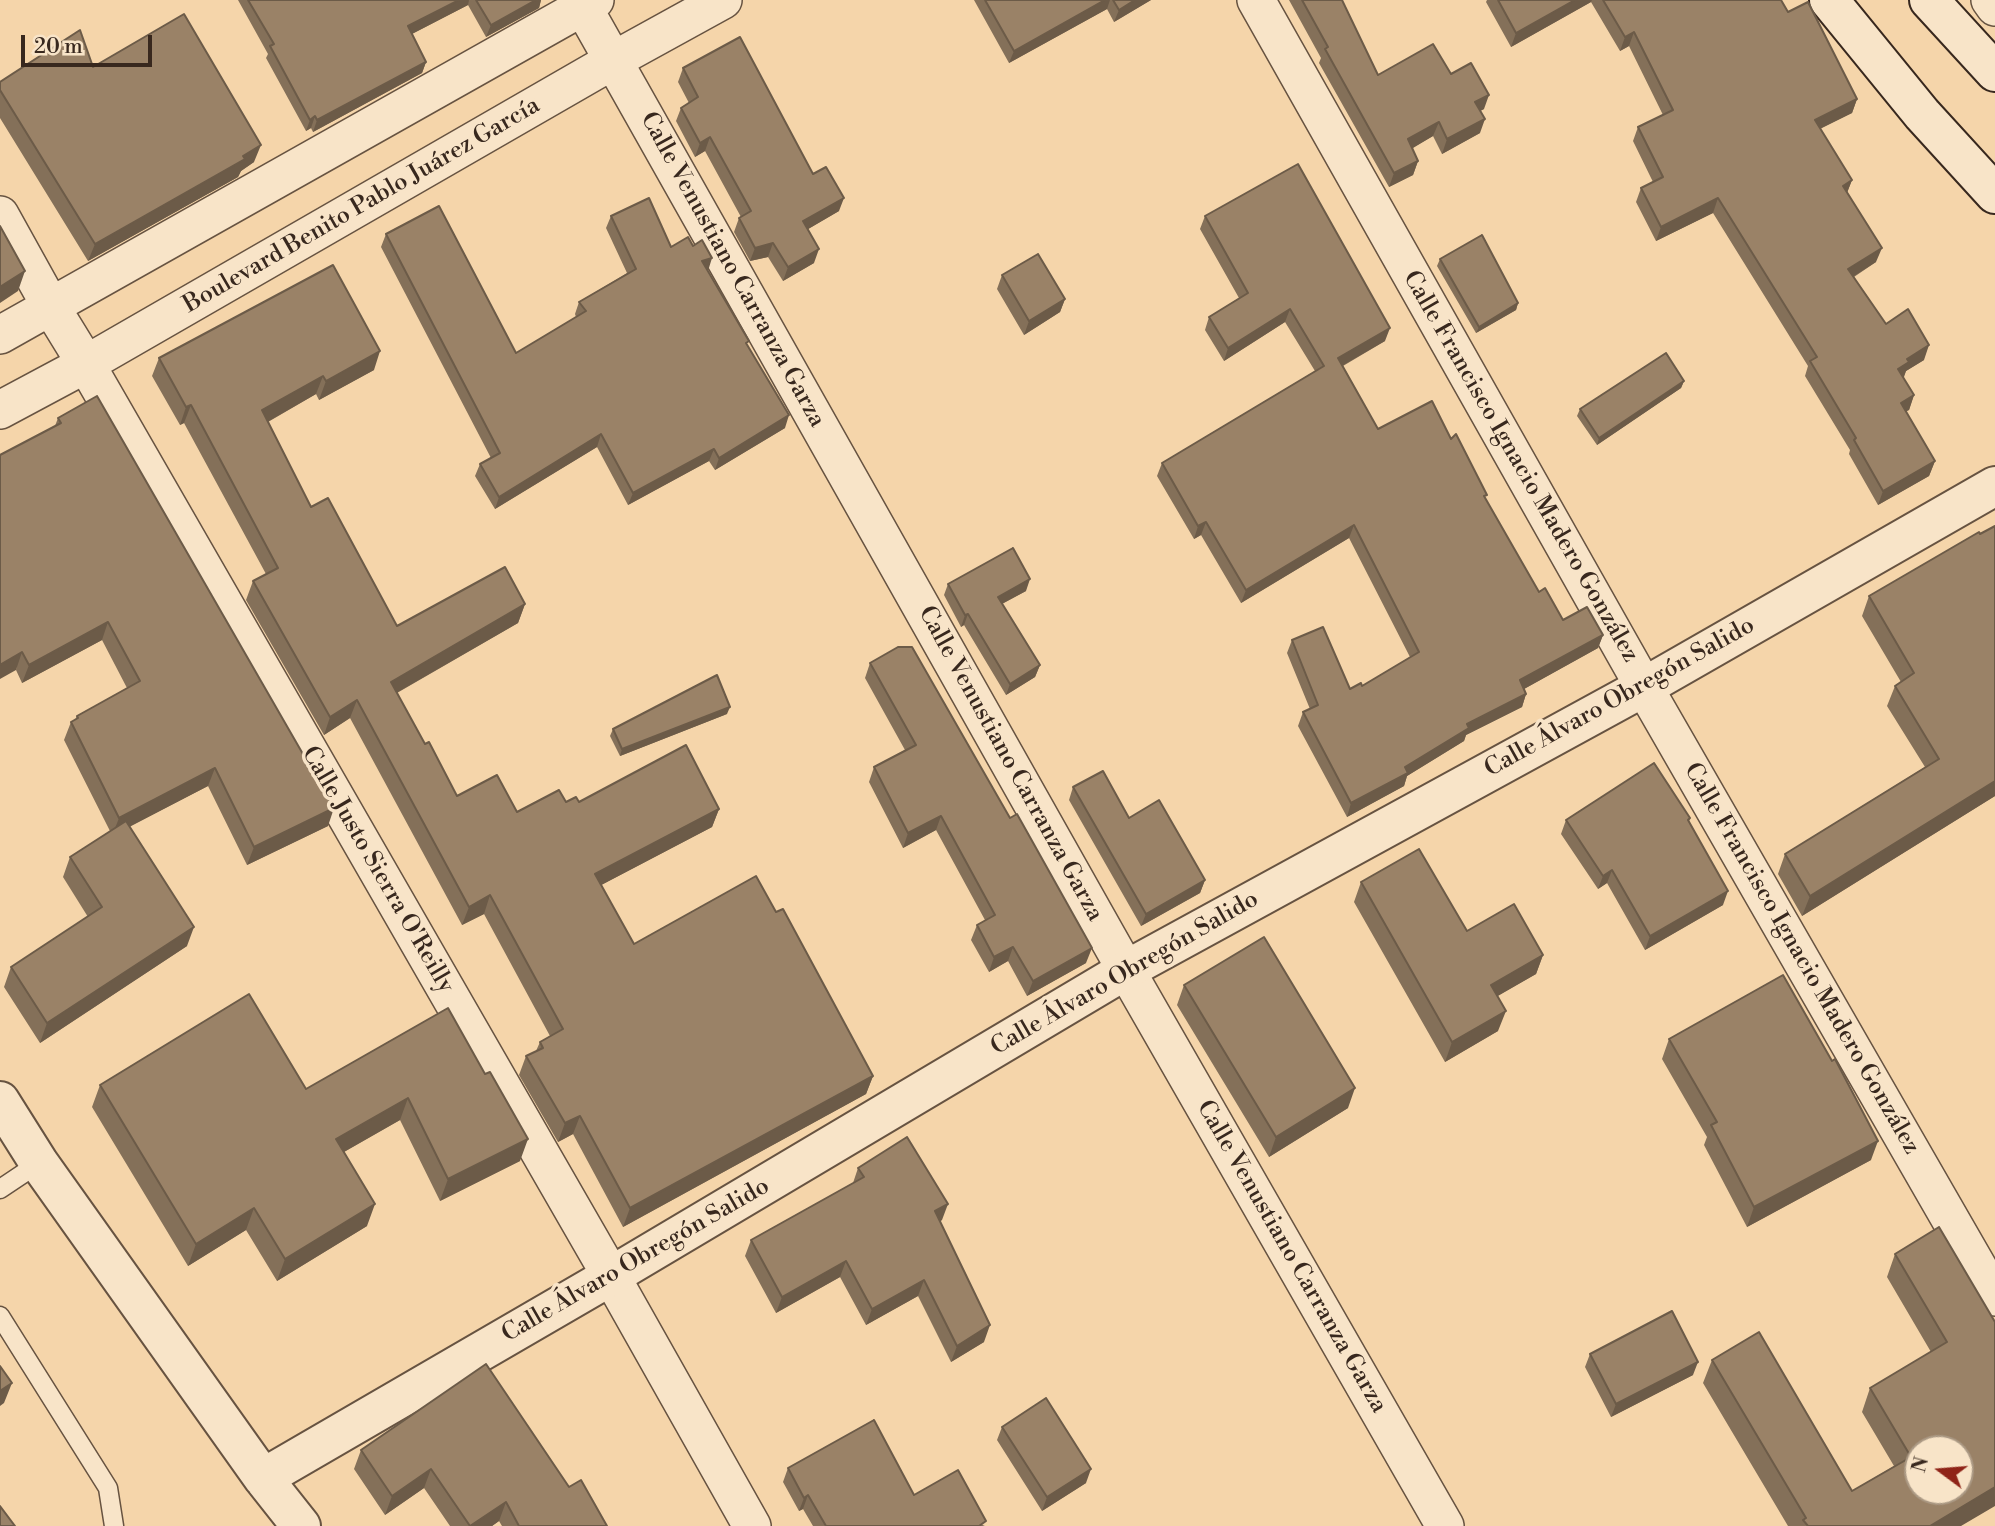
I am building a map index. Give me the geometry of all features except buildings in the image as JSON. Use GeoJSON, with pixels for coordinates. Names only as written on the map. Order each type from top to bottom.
{"type":"FeatureCollection","features":[{"type":"Feature","properties":{"kind":"street","name":"Boulevard Benito Pablo Juárez García"},"geometry":{"type":"LineString","coordinates":[[0,410],[86,364],[723,0]]}},
{"type":"Feature","properties":{"kind":"street","name":"Calle Francisco Ignacio Madero González"},"geometry":{"type":"LineString","coordinates":[[1256,0],[1644,687],[1995,1297]]}},
{"type":"Feature","properties":{"kind":"street"},"geometry":{"type":"LineString","coordinates":[[1829,0],[1922,114],[1995,194]]}},
{"type":"Feature","properties":{"kind":"street"},"geometry":{"type":"LineString","coordinates":[[1990,0],[1995,7]]}},
{"type":"Feature","properties":{"kind":"street","name":"Calle Venustiano Carranza Garza"},"geometry":{"type":"LineString","coordinates":[[585,2],[614,61],[1126,970],[1445,1526]]}},
{"type":"Feature","properties":{"kind":"street"},"geometry":{"type":"LineString","coordinates":[[0,335],[585,2]]}},
{"type":"Feature","properties":{"kind":"street"},"geometry":{"type":"LineString","coordinates":[[1933,4],[1995,72]]}},
{"type":"Feature","properties":{"kind":"street","name":"Calle Justo Sierra O'Reilly"},"geometry":{"type":"LineString","coordinates":[[0,215],[752,1526]]}},
{"type":"Feature","properties":{"kind":"street","name":"Calle Álvaro Obregón Salido"},"geometry":{"type":"LineString","coordinates":[[263,1478],[611,1276],[1126,970],[1644,687],[1995,485]]}},
{"type":"Feature","properties":{"kind":"street"},"geometry":{"type":"LineString","coordinates":[[0,1101],[38,1163],[263,1478],[301,1526]]}},
{"type":"Feature","properties":{"kind":"lane"},"geometry":{"type":"LineString","coordinates":[[0,1189],[38,1163]]}},
{"type":"Feature","properties":{"kind":"lane"},"geometry":{"type":"LineString","coordinates":[[0,1317],[108,1488],[114,1526]]}}]}
